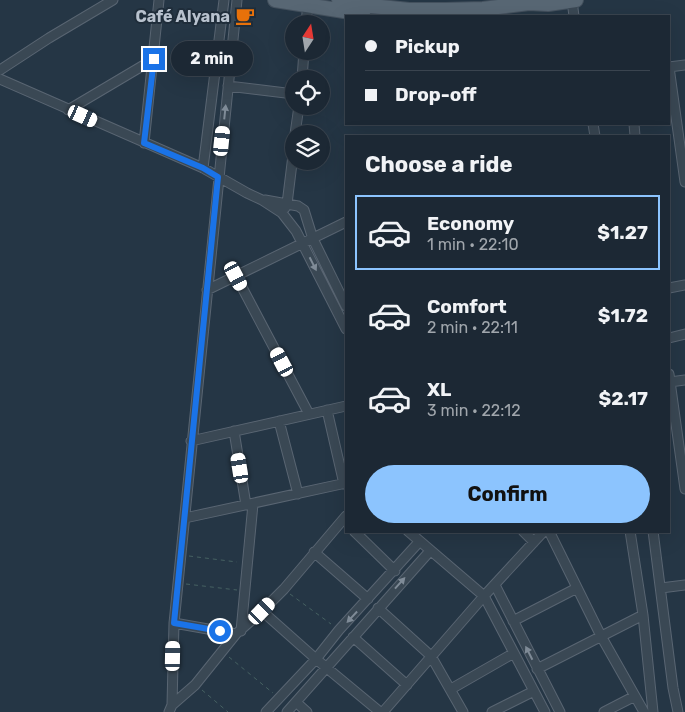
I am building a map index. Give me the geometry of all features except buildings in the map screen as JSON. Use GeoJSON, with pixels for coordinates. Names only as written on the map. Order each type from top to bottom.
{"type":"FeatureCollection","features":[{"type":"Feature","properties":{"kind":"main road"},"geometry":{"type":"LineString","coordinates":[[275,0],[445,10],[483,9],[576,0]]}},
{"type":"Feature","properties":{"kind":"main road"},"geometry":{"type":"LineString","coordinates":[[336,3],[377,15]]}},
{"type":"Feature","properties":{"kind":"main road"},"geometry":{"type":"LineString","coordinates":[[504,15],[529,5]]}},
{"type":"Feature","properties":{"kind":"street"},"geometry":{"type":"LineString","coordinates":[[0,70],[113,0]]}},
{"type":"Feature","properties":{"kind":"street"},"geometry":{"type":"LineString","coordinates":[[144,143],[159,0]]}},
{"type":"Feature","properties":{"kind":"street"},"geometry":{"type":"LineString","coordinates":[[203,168],[224,0]]}},
{"type":"Feature","properties":{"kind":"street"},"geometry":{"type":"LineString","coordinates":[[171,708],[174,623],[237,0]]}},
{"type":"Feature","properties":{"kind":"street"},"geometry":{"type":"LineString","coordinates":[[572,1],[574,15]]}},
{"type":"Feature","properties":{"kind":"street"},"geometry":{"type":"LineString","coordinates":[[307,15],[308,2]]}},
{"type":"Feature","properties":{"kind":"street"},"geometry":{"type":"LineString","coordinates":[[68,110],[154,59]]}},
{"type":"Feature","properties":{"kind":"street"},"geometry":{"type":"LineString","coordinates":[[670,67],[685,65]]}},
{"type":"Feature","properties":{"kind":"street"},"geometry":{"type":"LineString","coordinates":[[670,74],[685,182]]}},
{"type":"Feature","properties":{"kind":"street"},"geometry":{"type":"LineString","coordinates":[[0,79],[203,168],[282,213],[296,231],[345,325]]}},
{"type":"Feature","properties":{"kind":"street"},"geometry":{"type":"LineString","coordinates":[[228,86],[285,93]]}},
{"type":"Feature","properties":{"kind":"street"},"geometry":{"type":"LineString","coordinates":[[282,213],[287,204],[291,170]]}},
{"type":"Feature","properties":{"kind":"street"},"geometry":{"type":"LineString","coordinates":[[262,200],[298,206],[304,210],[313,239],[345,304]]}},
{"type":"Feature","properties":{"kind":"street"},"geometry":{"type":"LineString","coordinates":[[207,290],[345,223]]}},
{"type":"Feature","properties":{"kind":"street"},"geometry":{"type":"LineString","coordinates":[[236,276],[309,414]]}},
{"type":"Feature","properties":{"kind":"street"},"geometry":{"type":"LineString","coordinates":[[670,288],[685,285]]}},
{"type":"Feature","properties":{"kind":"street"},"geometry":{"type":"LineString","coordinates":[[670,338],[685,334]]}},
{"type":"Feature","properties":{"kind":"street"},"geometry":{"type":"LineString","coordinates":[[670,378],[685,380]]}},
{"type":"Feature","properties":{"kind":"street"},"geometry":{"type":"LineString","coordinates":[[670,384],[682,451],[685,489]]}},
{"type":"Feature","properties":{"kind":"street"},"geometry":{"type":"LineString","coordinates":[[192,441],[345,406]]}},
{"type":"Feature","properties":{"kind":"street"},"geometry":{"type":"LineString","coordinates":[[185,518],[345,483],[327,410]]}},
{"type":"Feature","properties":{"kind":"street"},"geometry":{"type":"LineString","coordinates":[[279,421],[298,494]]}},
{"type":"Feature","properties":{"kind":"street"},"geometry":{"type":"LineString","coordinates":[[234,431],[250,505],[248,563],[238,632]]}},
{"type":"Feature","properties":{"kind":"street"},"geometry":{"type":"LineString","coordinates":[[171,708],[195,685],[238,632],[284,589],[314,552],[345,520]]}},
{"type":"Feature","properties":{"kind":"street"},"geometry":{"type":"LineString","coordinates":[[356,533],[395,571]]}},
{"type":"Feature","properties":{"kind":"street"},"geometry":{"type":"LineString","coordinates":[[410,533],[484,596],[545,712]]}},
{"type":"Feature","properties":{"kind":"street"},"geometry":{"type":"LineString","coordinates":[[525,533],[534,542]]}},
{"type":"Feature","properties":{"kind":"street"},"geometry":{"type":"LineString","coordinates":[[262,611],[316,659],[382,712],[542,533]]}},
{"type":"Feature","properties":{"kind":"street"},"geometry":{"type":"LineString","coordinates":[[550,533],[601,636],[644,712]]}},
{"type":"Feature","properties":{"kind":"street"},"geometry":{"type":"LineString","coordinates":[[630,533],[643,615],[653,712]]}},
{"type":"Feature","properties":{"kind":"street"},"geometry":{"type":"LineString","coordinates":[[653,533],[673,688],[678,712]]}},
{"type":"Feature","properties":{"kind":"street"},"geometry":{"type":"LineString","coordinates":[[266,712],[420,542]]}},
{"type":"Feature","properties":{"kind":"street"},"geometry":{"type":"LineString","coordinates":[[288,712],[430,551]]}},
{"type":"Feature","properties":{"kind":"street"},"geometry":{"type":"LineString","coordinates":[[314,552],[368,599]]}},
{"type":"Feature","properties":{"kind":"street"},"geometry":{"type":"LineString","coordinates":[[495,585],[560,712]]}},
{"type":"Feature","properties":{"kind":"street"},"geometry":{"type":"LineString","coordinates":[[661,588],[685,585]]}},
{"type":"Feature","properties":{"kind":"street"},"geometry":{"type":"LineString","coordinates":[[513,622],[577,588]]}},
{"type":"Feature","properties":{"kind":"street"},"geometry":{"type":"LineString","coordinates":[[378,608],[432,656],[463,712]]}},
{"type":"Feature","properties":{"kind":"street"},"geometry":{"type":"LineString","coordinates":[[537,669],[643,615]]}},
{"type":"Feature","properties":{"kind":"street"},"geometry":{"type":"LineString","coordinates":[[174,623],[238,632]]}},
{"type":"Feature","properties":{"kind":"street"},"geometry":{"type":"LineString","coordinates":[[353,637],[407,685]]}},
{"type":"Feature","properties":{"kind":"street"},"geometry":{"type":"LineString","coordinates":[[451,689],[514,653]]}},
{"type":"Feature","properties":{"kind":"street"},"geometry":{"type":"LineString","coordinates":[[492,712],[534,691]]}},
{"type":"Feature","properties":{"kind":"street"},"geometry":{"type":"LineString","coordinates":[[604,712],[635,696]]}},
{"type":"Feature","properties":{"kind":"street"},"geometry":{"type":"LineString","coordinates":[[297,703],[307,712]]}},
{"type":"Feature","properties":{"kind":"path"},"geometry":{"type":"LineString","coordinates":[[181,555],[248,563]]}},
{"type":"Feature","properties":{"kind":"path"},"geometry":{"type":"LineString","coordinates":[[178,583],[245,592]]}},
{"type":"Feature","properties":{"kind":"path"},"geometry":{"type":"LineString","coordinates":[[284,589],[339,630]]}},
{"type":"Feature","properties":{"kind":"path"},"geometry":{"type":"LineString","coordinates":[[223,652],[279,698]]}},
{"type":"Feature","properties":{"kind":"path"},"geometry":{"type":"LineString","coordinates":[[195,685],[228,712]]}},
{"type":"Feature","properties":{"kind":"place","name":"Café Alyana"},"geometry":{"type":"Point","coordinates":[245,16]}},
{"type":"Feature","properties":{"kind":"route"},"geometry":{"type":"LineString","coordinates":[[154,59],[144,143],[203,168],[218,177],[174,623],[220,631]]}}]}
